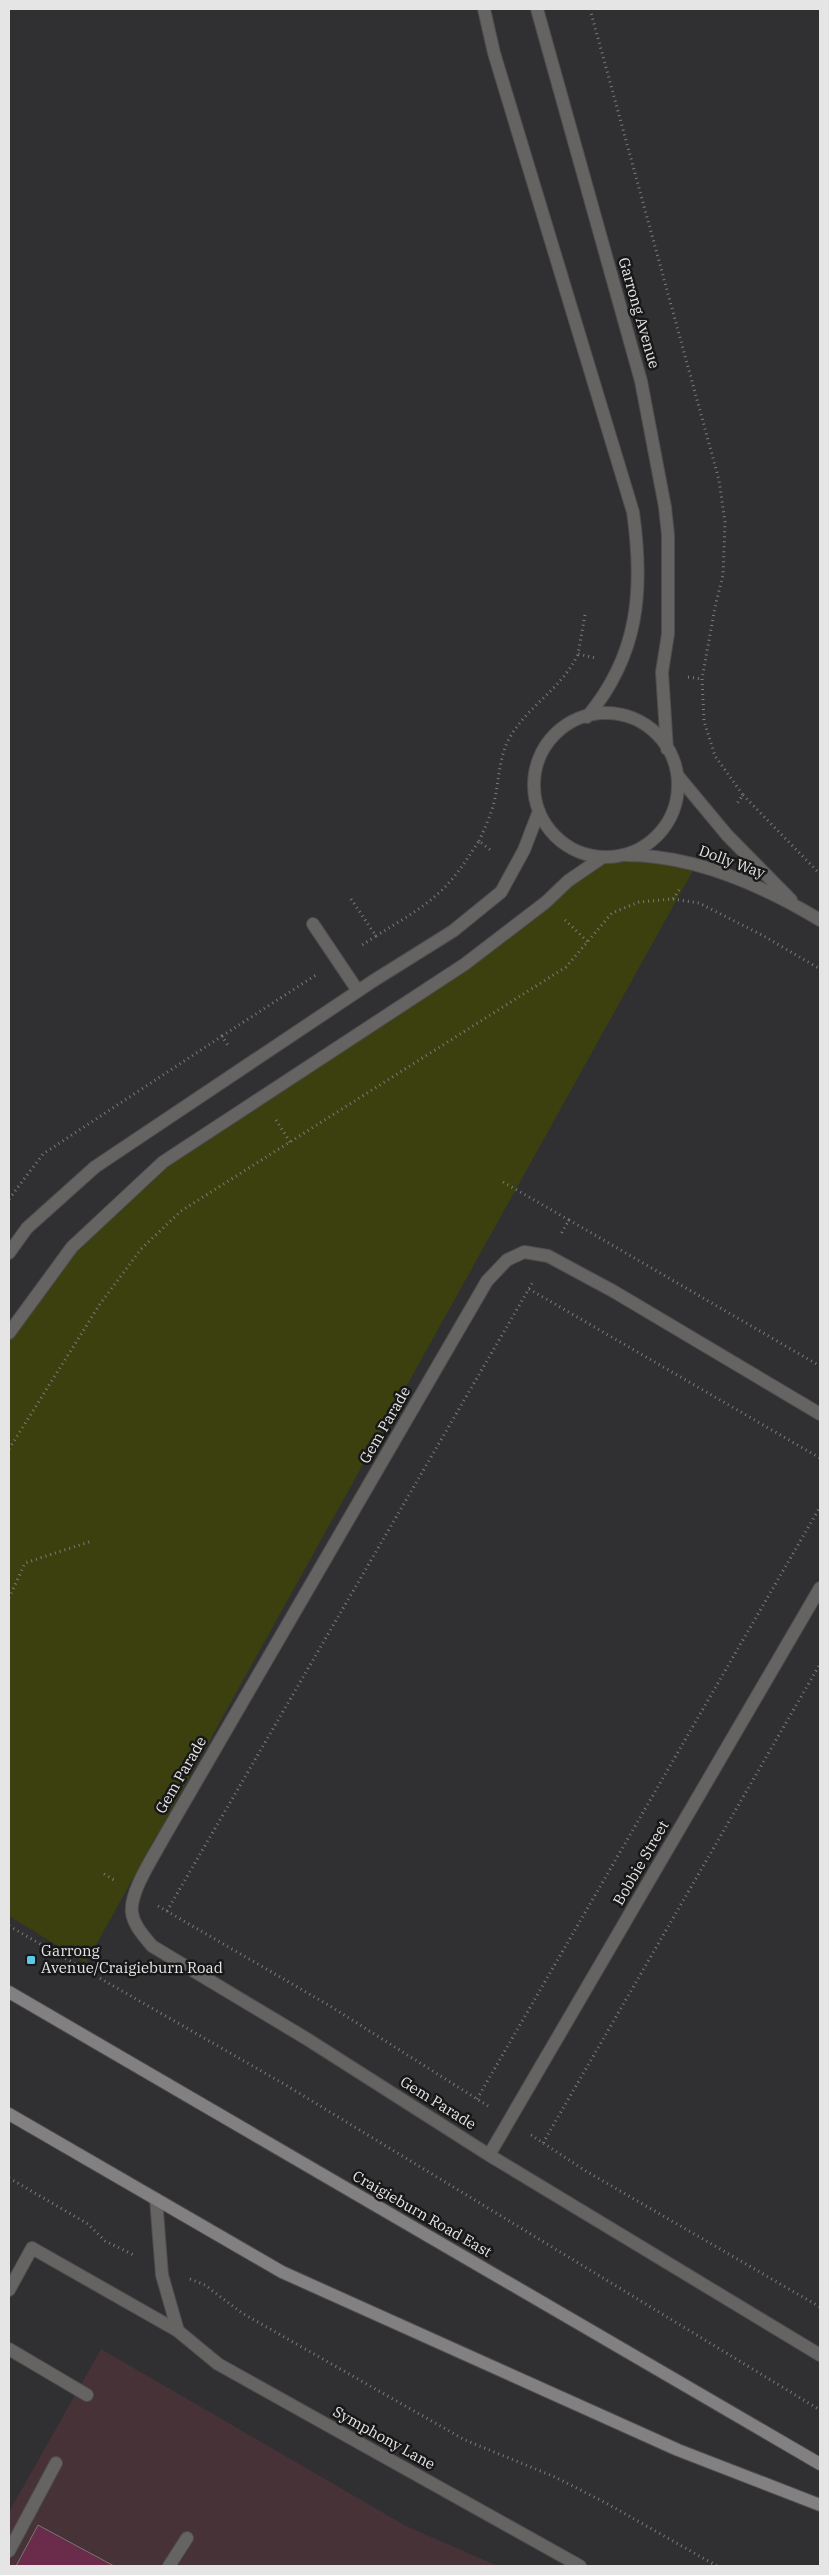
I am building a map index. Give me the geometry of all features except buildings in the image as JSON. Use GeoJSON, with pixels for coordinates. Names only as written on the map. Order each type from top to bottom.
{"type":"FeatureCollection","features":[{"type":"Feature","properties":{"kind":"main road","name":"Craigieburn Road East"},"geometry":{"type":"LineString","coordinates":[[9,1992],[820,2464]]}},
{"type":"Feature","properties":{"kind":"main road"},"geometry":{"type":"LineString","coordinates":[[9,2114],[282,2272],[678,2450],[820,2504]]}},
{"type":"Feature","properties":{"kind":"street"},"geometry":{"type":"LineString","coordinates":[[484,9],[494,53],[633,512],[637,538],[634,627],[618,673],[605,696],[587,717]]}},
{"type":"Feature","properties":{"kind":"street","name":"Garrong Avenue"},"geometry":{"type":"LineString","coordinates":[[537,9],[642,381],[665,507],[668,535],[668,634],[662,672],[667,749]]}},
{"type":"Feature","properties":{"kind":"street"},"geometry":{"type":"LineString","coordinates":[[600,714],[622,715],[642,723],[660,737],[678,776],[677,797],[671,817],[654,838],[644,846],[625,855],[603,857],[582,853],[564,843],[549,829],[539,811],[534,790],[535,775],[545,747],[559,730],[578,719],[587,717],[600,714]]}},
{"type":"Feature","properties":{"kind":"street","name":"Dolly Way"},"geometry":{"type":"LineString","coordinates":[[678,776],[727,835],[796,905]]}},
{"type":"Feature","properties":{"kind":"street"},"geometry":{"type":"LineString","coordinates":[[9,1253],[27,1228],[95,1167],[358,991],[454,931],[501,892],[524,850],[539,811]]}},
{"type":"Feature","properties":{"kind":"street","name":"Dolly Way"},"geometry":{"type":"LineString","coordinates":[[625,855],[653,855],[712,869],[796,905],[820,920]]}},
{"type":"Feature","properties":{"kind":"street"},"geometry":{"type":"LineString","coordinates":[[9,1332],[72,1247],[163,1162],[465,964],[546,902],[568,881],[603,857]]}},
{"type":"Feature","properties":{"kind":"street"},"geometry":{"type":"LineString","coordinates":[[313,924],[358,991]]}},
{"type":"Feature","properties":{"kind":"street","name":"Gem Parade"},"geometry":{"type":"LineString","coordinates":[[820,1414],[613,1291],[548,1256],[524,1252],[507,1260],[487,1281],[164,1837],[135,1892],[132,1912],[138,1928],[152,1946],[307,2039],[490,2155],[820,2355]]}},
{"type":"Feature","properties":{"kind":"street","name":"Bobbie Street"},"geometry":{"type":"LineString","coordinates":[[490,2155],[820,1588]]}},
{"type":"Feature","properties":{"kind":"street"},"geometry":{"type":"LineString","coordinates":[[156,2199],[162,2267],[178,2331]]}},
{"type":"Feature","properties":{"kind":"street","name":"Symphony Lane"},"geometry":{"type":"LineString","coordinates":[[9,2290],[32,2248],[178,2331],[218,2364],[580,2566]]}},
{"type":"Feature","properties":{"kind":"street"},"geometry":{"type":"LineString","coordinates":[[9,2348],[87,2394]]}},
{"type":"Feature","properties":{"kind":"street"},"geometry":{"type":"LineString","coordinates":[[9,2551],[56,2464]]}},
{"type":"Feature","properties":{"kind":"street"},"geometry":{"type":"LineString","coordinates":[[171,2565],[187,2538]]}},
{"type":"Feature","properties":{"kind":"path"},"geometry":{"type":"LineString","coordinates":[[590,9],[719,480],[725,522],[723,575],[715,607],[702,679]]}},
{"type":"Feature","properties":{"kind":"path"},"geometry":{"type":"LineString","coordinates":[[479,841],[495,800],[499,768],[507,743],[522,718],[570,671],[578,654]]}},
{"type":"Feature","properties":{"kind":"path"},"geometry":{"type":"LineString","coordinates":[[743,795],[820,874]]}},
{"type":"Feature","properties":{"kind":"path"},"geometry":{"type":"LineString","coordinates":[[9,1449],[100,1304],[141,1249],[181,1211],[566,967],[612,913],[639,902],[673,899],[699,903],[762,935],[820,969]]}},
{"type":"Feature","properties":{"kind":"path"},"geometry":{"type":"LineString","coordinates":[[503,1182],[820,1366]]}},
{"type":"Feature","properties":{"kind":"path"},"geometry":{"type":"LineString","coordinates":[[167,1911],[569,1220]]}},
{"type":"Feature","properties":{"kind":"path"},"geometry":{"type":"LineString","coordinates":[[528,1289],[820,1458]]}},
{"type":"Feature","properties":{"kind":"path"},"geometry":{"type":"LineString","coordinates":[[477,2099],[820,1507]]}},
{"type":"Feature","properties":{"kind":"path"},"geometry":{"type":"LineString","coordinates":[[9,1598],[25,1563],[92,1541]]}},
{"type":"Feature","properties":{"kind":"path"},"geometry":{"type":"LineString","coordinates":[[542,2143],[820,1664]]}},
{"type":"Feature","properties":{"kind":"path"},"geometry":{"type":"LineString","coordinates":[[104,1874],[330,2006],[477,2099],[584,2170],[820,2307]]}},
{"type":"Feature","properties":{"kind":"path"},"geometry":{"type":"LineString","coordinates":[[9,1926],[284,2084],[820,2410]]}},
{"type":"Feature","properties":{"kind":"path"},"geometry":{"type":"LineString","coordinates":[[9,2178],[88,2224],[105,2241],[206,2285],[242,2313],[465,2440],[555,2478],[606,2503],[717,2566]]}},
{"type":"Feature","properties":{"kind":"shaded area"},"geometry":{"type":"Polygon","coordinates":[[[101,2349],[406,2526],[498,2566],[9,2566],[9,2512],[101,2349]]]}},
{"type":"Feature","properties":{"kind":"green space"},"geometry":{"type":"Polygon","coordinates":[[[625,855],[696,865],[86,1963],[9,1916],[9,1333],[72,1247],[163,1162],[465,964],[603,857],[625,855]]]}},
{"type":"Feature","properties":{"kind":"place","name":"Garrong Avenue/Craigieburn Road"},"geometry":{"type":"Point","coordinates":[31,1960]}}]}
